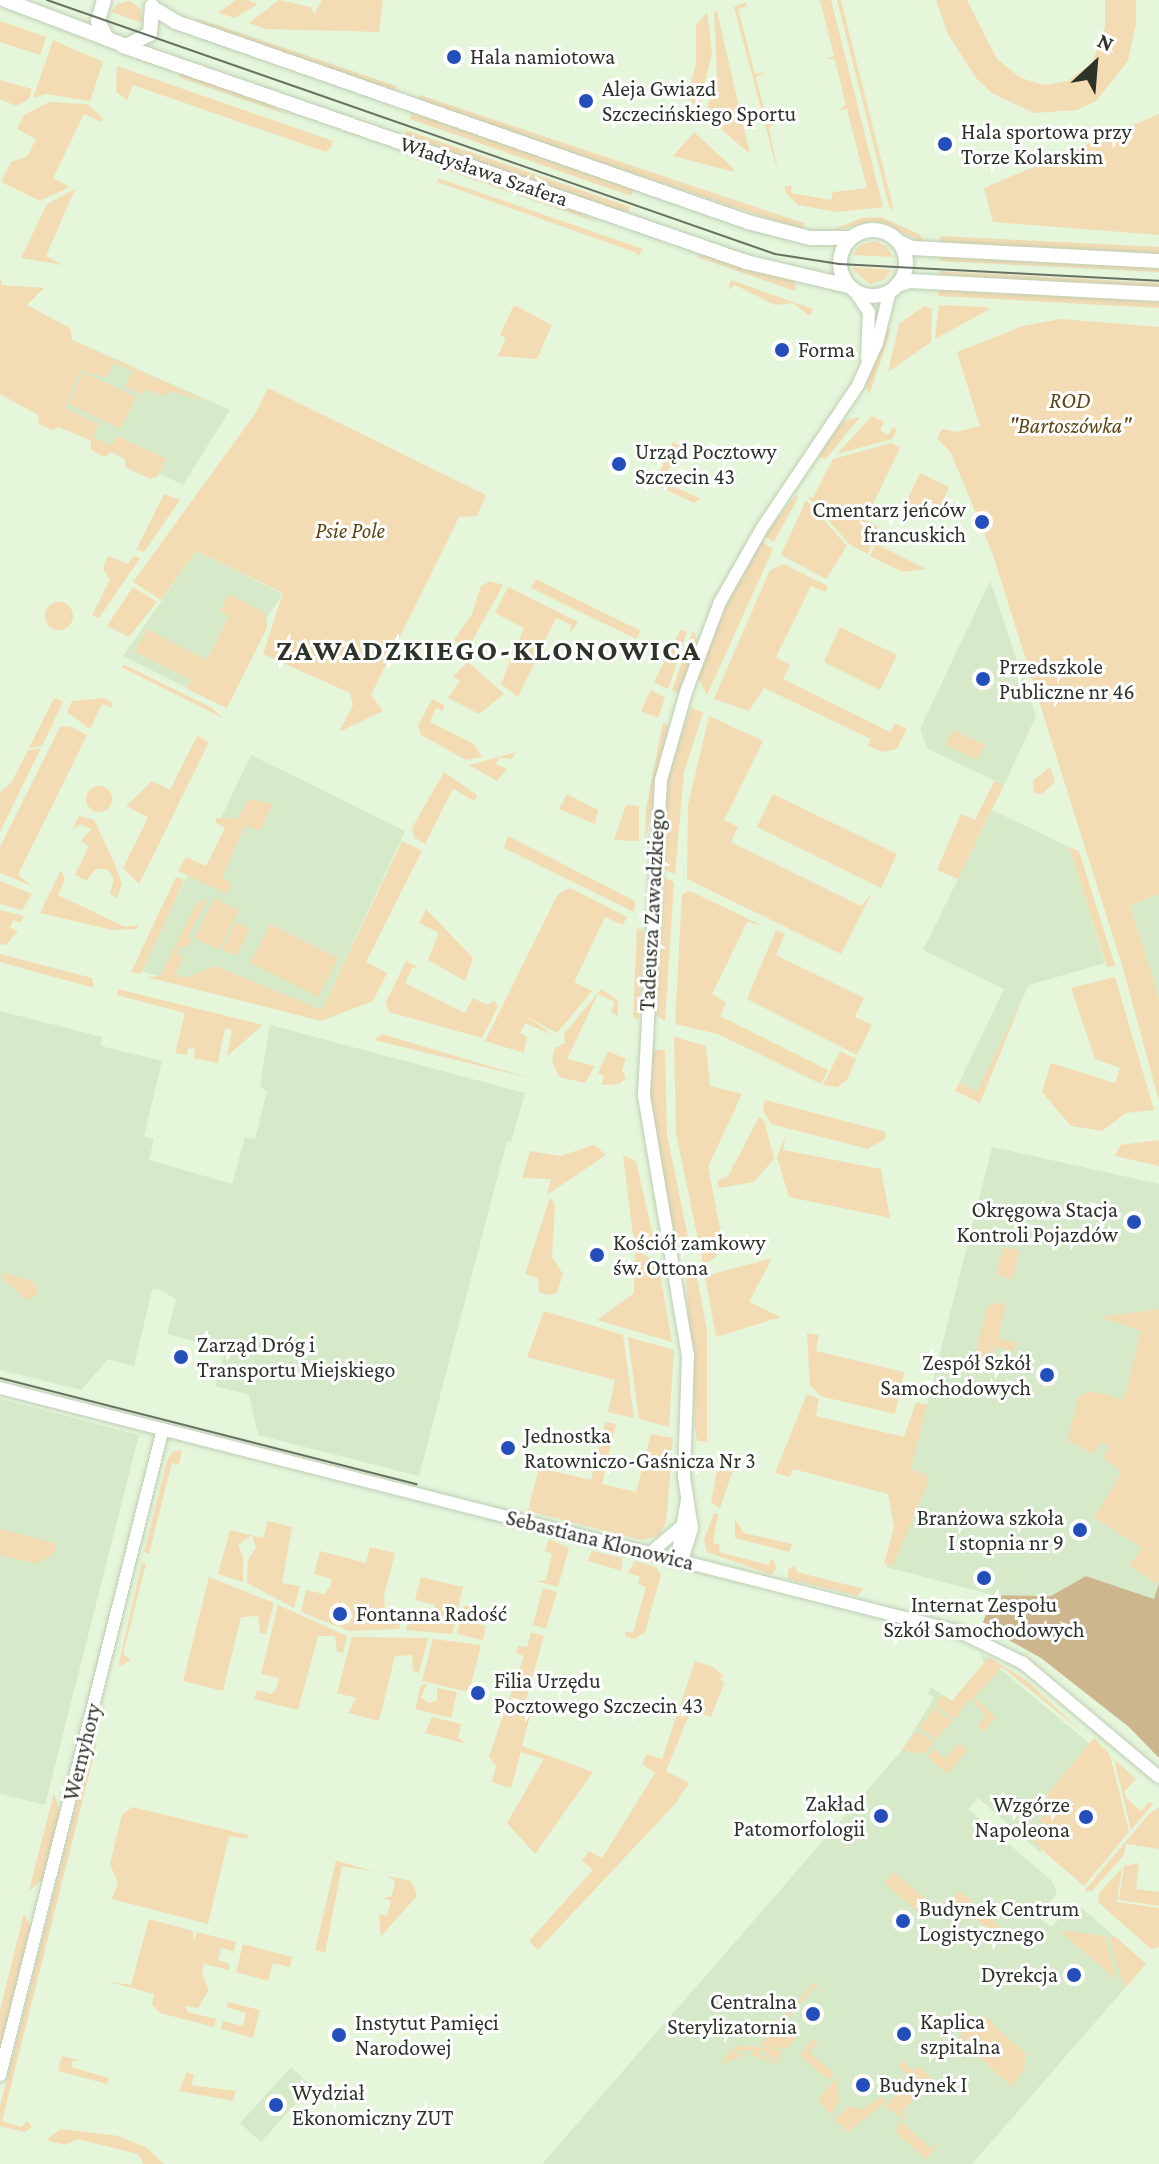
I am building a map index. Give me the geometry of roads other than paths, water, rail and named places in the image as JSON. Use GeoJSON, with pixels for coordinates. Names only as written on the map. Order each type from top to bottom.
{"type":"FeatureCollection","features":[{"type":"Feature","properties":{"kind":"main road"},"geometry":{"type":"LineString","coordinates":[[5,0],[107,39]]}},
{"type":"Feature","properties":{"kind":"main road"},"geometry":{"type":"LineString","coordinates":[[104,0],[98,21],[107,39]]}},
{"type":"Feature","properties":{"kind":"main road"},"geometry":{"type":"LineString","coordinates":[[123,46],[148,36],[151,4]]}},
{"type":"Feature","properties":{"kind":"main road","name":"Władysława Szafera"},"geometry":{"type":"LineString","coordinates":[[151,4],[165,18],[748,222],[814,239],[849,238]]}},
{"type":"Feature","properties":{"kind":"main road","name":"Władysława Szafera"},"geometry":{"type":"LineString","coordinates":[[107,39],[746,262],[851,288]]}},
{"type":"Feature","properties":{"kind":"main road"},"geometry":{"type":"LineString","coordinates":[[1159,261],[912,248],[877,229],[849,238],[839,262],[851,288],[872,296],[910,281],[1159,294]]}},
{"type":"Feature","properties":{"kind":"main road"},"geometry":{"type":"LineString","coordinates":[[893,288],[906,263],[899,242]]}},
{"type":"Feature","properties":{"kind":"street"},"geometry":{"type":"LineString","coordinates":[[851,288],[869,316],[866,369]]}},
{"type":"Feature","properties":{"kind":"street","name":"Tadeusza Zawadzkiego"},"geometry":{"type":"LineString","coordinates":[[682,1561],[692,1529],[687,1500],[687,1344],[652,1165],[644,1095],[661,780],[689,683],[720,602],[757,535],[866,369],[893,288]]}},
{"type":"Feature","properties":{"kind":"street","name":"Sebastiana Klonowica"},"geometry":{"type":"LineString","coordinates":[[0,1388],[960,1632],[993,1645],[1038,1674],[1159,1777]]}},
{"type":"Feature","properties":{"kind":"street","name":"Wernyhory"},"geometry":{"type":"LineString","coordinates":[[0,2075],[163,1429]]}},
{"type":"Feature","properties":{"kind":"street","name":"Tadeusza Zawadzkiego"},"geometry":{"type":"LineString","coordinates":[[682,1561],[680,1528],[687,1500]]}},
{"type":"Feature","properties":{"kind":"street"},"geometry":{"type":"LineString","coordinates":[[650,1553],[680,1528]]}},
{"type":"Feature","properties":{"kind":"tram line"},"geometry":{"type":"LineString","coordinates":[[47,0],[775,254],[839,264],[1159,281]]}},
{"type":"Feature","properties":{"kind":"tram line"},"geometry":{"type":"LineString","coordinates":[[0,1378],[417,1484]]}},
{"type":"Feature","properties":{"kind":"place","name":"Hala namiotowa"},"geometry":{"type":"Point","coordinates":[454,57]}},
{"type":"Feature","properties":{"kind":"place","name":"Aleja Gwiazd Szczecińskiego Sportu"},"geometry":{"type":"Point","coordinates":[586,101]}},
{"type":"Feature","properties":{"kind":"place","name":"Hala sportowa przy Torze Kolarskim"},"geometry":{"type":"Point","coordinates":[945,144]}},
{"type":"Feature","properties":{"kind":"place","name":"Forma"},"geometry":{"type":"Point","coordinates":[782,350]}},
{"type":"Feature","properties":{"kind":"place","name":"Urząd Pocztowy Szczecin 43"},"geometry":{"type":"Point","coordinates":[619,464]}},
{"type":"Feature","properties":{"kind":"place","name":"Cmentarz jeńców francuskich"},"geometry":{"type":"Point","coordinates":[982,522]}},
{"type":"Feature","properties":{"kind":"place","name":"Przedszkole Publiczne nr 46"},"geometry":{"type":"Point","coordinates":[983,679]}},
{"type":"Feature","properties":{"kind":"place","name":"Okręgowa Stacja Kontroli Pojazdów"},"geometry":{"type":"Point","coordinates":[1134,1222]}},
{"type":"Feature","properties":{"kind":"place","name":"Kościół zamkowy św. Ottona"},"geometry":{"type":"Point","coordinates":[597,1255]}},
{"type":"Feature","properties":{"kind":"place","name":"Zarząd Dróg i Transportu Miejskiego"},"geometry":{"type":"Point","coordinates":[181,1357]}},
{"type":"Feature","properties":{"kind":"place","name":"Zespół Szkół Samochodowych"},"geometry":{"type":"Point","coordinates":[1047,1375]}},
{"type":"Feature","properties":{"kind":"place","name":"Jednostka Ratowniczo-Gaśnicza Nr 3"},"geometry":{"type":"Point","coordinates":[508,1448]}},
{"type":"Feature","properties":{"kind":"place","name":"Branżowa szkoła I stopnia nr 9"},"geometry":{"type":"Point","coordinates":[1080,1530]}},
{"type":"Feature","properties":{"kind":"place","name":"Internat Zespołu Szkół Samochodowych"},"geometry":{"type":"Point","coordinates":[984,1578]}},
{"type":"Feature","properties":{"kind":"place","name":"Fontanna Radość"},"geometry":{"type":"Point","coordinates":[340,1614]}},
{"type":"Feature","properties":{"kind":"place","name":"Filia Urzędu Pocztowego Szczecin 43"},"geometry":{"type":"Point","coordinates":[478,1693]}},
{"type":"Feature","properties":{"kind":"place","name":"Zakład Patomorfologii"},"geometry":{"type":"Point","coordinates":[881,1816]}},
{"type":"Feature","properties":{"kind":"place","name":"Wzgórze Napoleona"},"geometry":{"type":"Point","coordinates":[1086,1817]}},
{"type":"Feature","properties":{"kind":"place","name":"Budynek Centrum Logistycznego"},"geometry":{"type":"Point","coordinates":[903,1921]}},
{"type":"Feature","properties":{"kind":"place","name":"Dyrekcja"},"geometry":{"type":"Point","coordinates":[1074,1975]}},
{"type":"Feature","properties":{"kind":"place","name":"Centralna Sterylizatornia"},"geometry":{"type":"Point","coordinates":[813,2014]}},
{"type":"Feature","properties":{"kind":"place","name":"Kaplica szpitalna"},"geometry":{"type":"Point","coordinates":[904,2034]}},
{"type":"Feature","properties":{"kind":"place","name":"Instytut Pamięci Narodowej"},"geometry":{"type":"Point","coordinates":[339,2035]}},
{"type":"Feature","properties":{"kind":"place","name":"Budynek I"},"geometry":{"type":"Point","coordinates":[863,2085]}},
{"type":"Feature","properties":{"kind":"place","name":"Wydział Ekonomiczny ZUT"},"geometry":{"type":"Point","coordinates":[276,2105]}},
{"type":"Feature","properties":{"kind":"district","name":"ZAWADZKIEGO-KLONOWICA"},"geometry":{"type":"Point","coordinates":[489,650]}},
{"type":"Feature","properties":{"kind":"park label","name":"ROD \"Bartoszówka\""},"geometry":{"type":"Point","coordinates":[1070,412]}},
{"type":"Feature","properties":{"kind":"park label","name":"Psie Pole"},"geometry":{"type":"Point","coordinates":[350,531]}}]}
